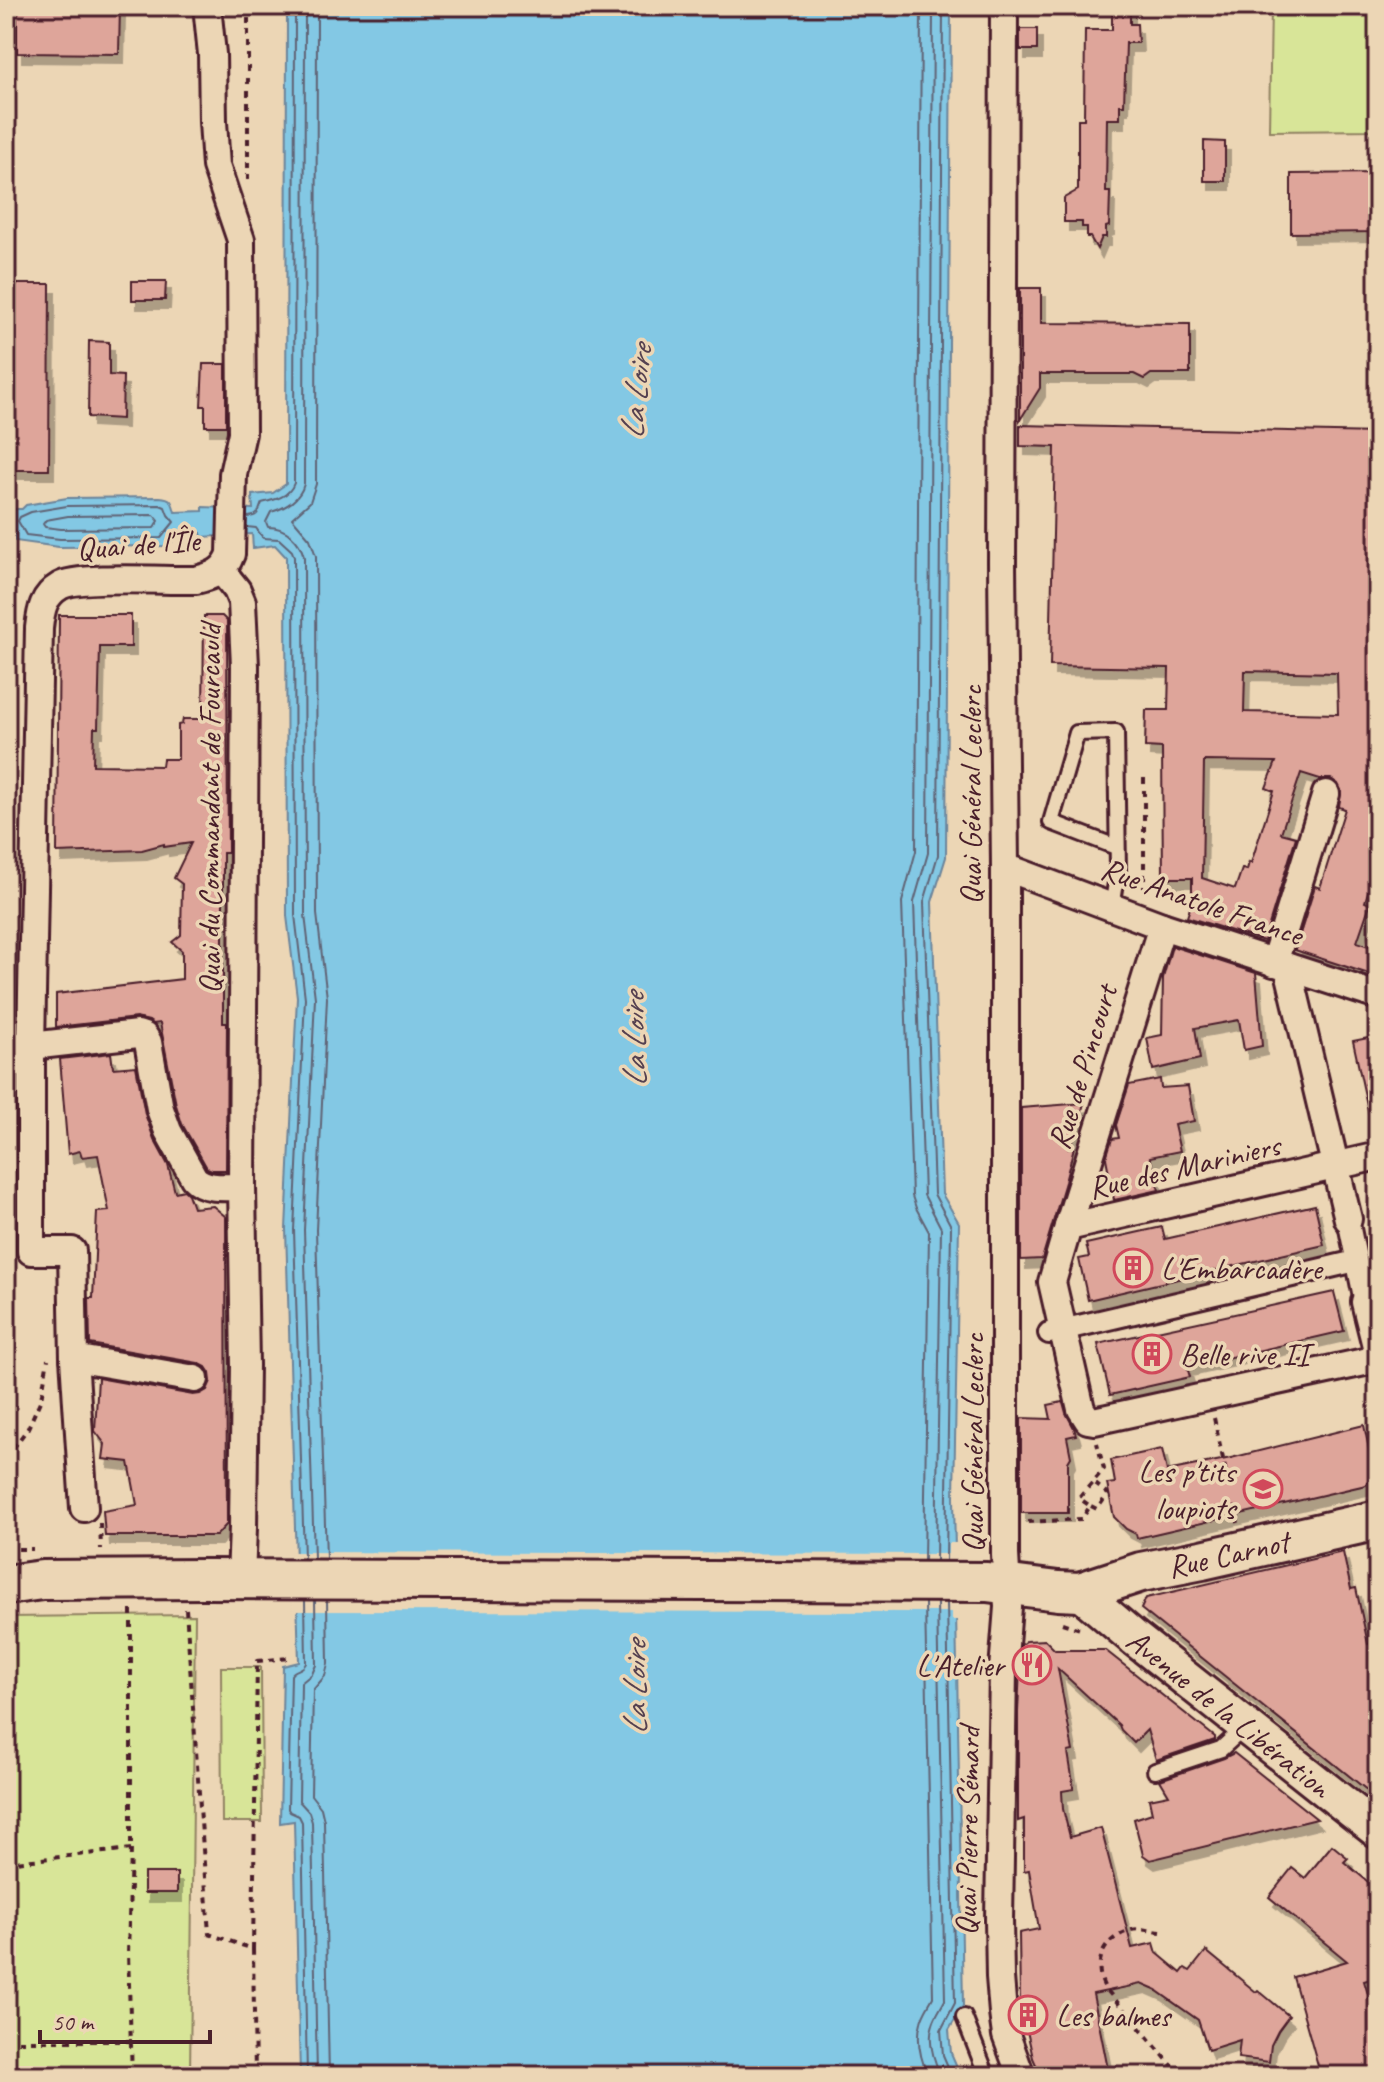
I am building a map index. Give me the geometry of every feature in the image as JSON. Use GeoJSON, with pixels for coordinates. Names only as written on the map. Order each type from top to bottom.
{"type":"FeatureCollection","features":[{"type":"Feature","properties":{"kind":"main road","name":"Rue Carnot"},"geometry":{"type":"LineString","coordinates":[[1080,1592],[1141,1572],[1378,1520]]}},
{"type":"Feature","properties":{"kind":"main road"},"geometry":{"type":"LineString","coordinates":[[18,1580],[996,1583],[1080,1592]]}},
{"type":"Feature","properties":{"kind":"street"},"geometry":{"type":"LineString","coordinates":[[207,6],[216,166],[241,240],[242,433],[233,474],[231,554],[221,570]]}},
{"type":"Feature","properties":{"kind":"street","name":"Quai Général Leclerc"},"geometry":{"type":"LineString","coordinates":[[996,1583],[1005,1524],[1014,1341],[1002,563],[1004,6]]}},
{"type":"Feature","properties":{"kind":"street","name":"Quai de l'Île"},"geometry":{"type":"LineString","coordinates":[[74,1358],[72,1251],[31,1251],[18,1046],[41,607],[48,596],[63,584],[83,580],[196,580],[221,570]]}},
{"type":"Feature","properties":{"kind":"street","name":"Quai du Commandant de Fourcauld"},"geometry":{"type":"LineString","coordinates":[[221,570],[237,590],[242,602],[245,666],[242,1187],[245,1365],[241,1579]]}},
{"type":"Feature","properties":{"kind":"street"},"geometry":{"type":"LineString","coordinates":[[1094,1421],[1378,1357],[1335,1166],[1281,965],[1326,794]]}},
{"type":"Feature","properties":{"kind":"street","name":"Rue Anatole France"},"geometry":{"type":"LineString","coordinates":[[1005,867],[1152,923],[1378,996]]}},
{"type":"Feature","properties":{"kind":"street","name":"Rue de Pincourt"},"geometry":{"type":"LineString","coordinates":[[1068,1227],[1152,923]]}},
{"type":"Feature","properties":{"kind":"street"},"geometry":{"type":"LineString","coordinates":[[18,1046],[138,1034],[144,1036],[148,1042],[160,1109],[168,1131],[194,1178],[206,1186],[242,1187]]}},
{"type":"Feature","properties":{"kind":"street","name":"Rue des Mariniers"},"geometry":{"type":"LineString","coordinates":[[1094,1421],[1088,1420],[1081,1409],[1056,1331],[1052,1282],[1068,1227],[1378,1156]]}},
{"type":"Feature","properties":{"kind":"street"},"geometry":{"type":"LineString","coordinates":[[1056,1331],[1356,1261]]}},
{"type":"Feature","properties":{"kind":"street"},"geometry":{"type":"LineString","coordinates":[[84,1508],[74,1358],[195,1379]]}},
{"type":"Feature","properties":{"kind":"street","name":"Avenue de la Libération"},"geometry":{"type":"LineString","coordinates":[[1119,1624],[1123,1578]]}},
{"type":"Feature","properties":{"kind":"street","name":"Quai Pierre Sémard"},"geometry":{"type":"LineString","coordinates":[[996,1583],[1008,1609],[1003,1670],[999,1920],[1003,2013],[1006,2035],[1021,2076]]}},
{"type":"Feature","properties":{"kind":"street","name":"Avenue de la Libération"},"geometry":{"type":"LineString","coordinates":[[1080,1592],[1378,1831]]}},
{"type":"Feature","properties":{"kind":"lane"},"geometry":{"type":"LineString","coordinates":[[1112,908],[1118,870],[1116,732],[1077,733],[1051,822],[1116,847]]}},
{"type":"Feature","properties":{"kind":"lane"},"geometry":{"type":"LineString","coordinates":[[1155,1771],[1221,1749],[1245,1726]]}},
{"type":"Feature","properties":{"kind":"lane"},"geometry":{"type":"LineString","coordinates":[[964,2017],[987,2076]]}},
{"type":"Feature","properties":{"kind":"path"},"geometry":{"type":"LineString","coordinates":[[248,6],[248,180]]}},
{"type":"Feature","properties":{"kind":"path"},"geometry":{"type":"LineString","coordinates":[[1144,778],[1144,902],[1152,923]]}},
{"type":"Feature","properties":{"kind":"path"},"geometry":{"type":"LineString","coordinates":[[6,1458],[28,1428],[41,1399],[48,1346]]}},
{"type":"Feature","properties":{"kind":"path"},"geometry":{"type":"LineString","coordinates":[[1209,1396],[1227,1477]]}},
{"type":"Feature","properties":{"kind":"path"},"geometry":{"type":"LineString","coordinates":[[1093,1482],[1108,1494],[1097,1509],[1079,1498],[1104,1469],[1094,1421]]}},
{"type":"Feature","properties":{"kind":"path"},"geometry":{"type":"LineString","coordinates":[[1005,1524],[1082,1519],[1090,1506]]}},
{"type":"Feature","properties":{"kind":"path"},"geometry":{"type":"LineString","coordinates":[[101,1536],[101,1549]]}},
{"type":"Feature","properties":{"kind":"path"},"geometry":{"type":"LineString","coordinates":[[131,1607],[128,1954],[132,2076]]}},
{"type":"Feature","properties":{"kind":"path"},"geometry":{"type":"LineString","coordinates":[[186,1609],[209,1934],[253,1949]]}},
{"type":"Feature","properties":{"kind":"path"},"geometry":{"type":"LineString","coordinates":[[255,2076],[253,1949],[257,1661],[289,1658]]}},
{"type":"Feature","properties":{"kind":"path"},"geometry":{"type":"LineString","coordinates":[[6,1863],[131,1849]]}},
{"type":"Feature","properties":{"kind":"path"},"geometry":{"type":"LineString","coordinates":[[1161,1932],[1133,1929],[1119,1936],[1101,1952],[1101,1981],[1175,2069],[1188,2076]]}},
{"type":"Feature","properties":{"kind":"path"},"geometry":{"type":"LineString","coordinates":[[6,2041],[132,2041]]}},
{"type":"Feature","properties":{"kind":"path"},"geometry":{"type":"LineString","coordinates":[[1170,2076],[1175,2069]]}},
{"type":"Feature","properties":{"kind":"green space"},"geometry":{"type":"Polygon","coordinates":[[[1271,6],[1378,6],[1378,130],[1269,131],[1271,6]]]}},
{"type":"Feature","properties":{"kind":"green space"},"geometry":{"type":"Polygon","coordinates":[[[195,1615],[190,2076],[6,2076],[6,1617],[195,1615]]]}},
{"type":"Feature","properties":{"kind":"green space"},"geometry":{"type":"Polygon","coordinates":[[[221,1667],[261,1667],[262,1822],[222,1822],[221,1667]]]}},
{"type":"Feature","properties":{"kind":"water","name":"La Loire"},"geometry":{"type":"Polygon","coordinates":[[[287,6],[951,6],[946,857],[932,902],[942,1194],[959,1223],[954,1497],[963,2006],[949,2030],[951,2053],[961,2076],[300,2076],[294,1821],[280,1823],[283,1666],[299,1662],[286,1229],[297,997],[287,916],[286,557],[275,545],[253,548],[252,534],[202,537],[201,533],[173,533],[172,542],[167,546],[59,547],[15,541],[15,530],[6,529],[6,509],[22,509],[26,505],[67,498],[164,497],[171,501],[175,512],[203,511],[203,507],[253,509],[252,495],[273,493],[286,484],[287,6]]]}},
{"type":"Feature","properties":{"kind":"pier"},"geometry":{"type":"Polygon","coordinates":[[[948,1543],[958,1543],[959,1620],[952,1620],[952,1612],[293,1611],[291,1552],[948,1554],[948,1543]]]}},
{"type":"Feature","properties":{"kind":"building"},"geometry":{"type":"Polygon","coordinates":[[[17,6],[120,6],[119,54],[17,53],[17,6]]]}},
{"type":"Feature","properties":{"kind":"building"},"geometry":{"type":"Polygon","coordinates":[[[1112,6],[1130,6],[1130,24],[1137,24],[1138,43],[1126,43],[1124,105],[1120,105],[1120,119],[1107,119],[1109,226],[1106,227],[1106,237],[1102,237],[1097,249],[1087,237],[1087,227],[1082,227],[1082,222],[1064,222],[1064,198],[1078,190],[1078,119],[1084,119],[1085,30],[1112,30],[1112,6]]]}},
{"type":"Feature","properties":{"kind":"building"},"geometry":{"type":"Polygon","coordinates":[[[1020,29],[1037,29],[1037,50],[1020,50],[1020,29]]]}},
{"type":"Feature","properties":{"kind":"building"},"geometry":{"type":"Polygon","coordinates":[[[1204,141],[1225,142],[1225,181],[1204,181],[1204,141]]]}},
{"type":"Feature","properties":{"kind":"building"},"geometry":{"type":"Polygon","coordinates":[[[1378,173],[1378,232],[1291,233],[1291,174],[1378,173]]]}},
{"type":"Feature","properties":{"kind":"building"},"geometry":{"type":"Polygon","coordinates":[[[132,281],[166,281],[165,300],[132,300],[132,281]]]}},
{"type":"Feature","properties":{"kind":"building"},"geometry":{"type":"Polygon","coordinates":[[[14,284],[50,284],[49,470],[12,470],[13,429],[6,429],[6,313],[14,313],[14,284]]]}},
{"type":"Feature","properties":{"kind":"building"},"geometry":{"type":"Polygon","coordinates":[[[1020,288],[1041,288],[1041,323],[1190,324],[1190,374],[1151,374],[1144,379],[1134,374],[1040,374],[1040,388],[1020,420],[1020,288]]]}},
{"type":"Feature","properties":{"kind":"building"},"geometry":{"type":"Polygon","coordinates":[[[89,341],[109,342],[109,375],[123,376],[122,419],[88,417],[89,341]]]}},
{"type":"Feature","properties":{"kind":"building"},"geometry":{"type":"Polygon","coordinates":[[[203,364],[226,364],[226,426],[205,426],[205,406],[201,406],[203,364]]]}},
{"type":"Feature","properties":{"kind":"building"},"geometry":{"type":"Polygon","coordinates":[[[1020,425],[1378,433],[1378,859],[1365,902],[1370,904],[1357,942],[1378,949],[1378,977],[1295,950],[1315,886],[1320,888],[1345,809],[1339,807],[1341,790],[1331,779],[1301,773],[1281,833],[1296,837],[1264,941],[1187,917],[1192,902],[1192,878],[1163,878],[1162,748],[1145,747],[1146,710],[1168,710],[1169,668],[1050,666],[1055,447],[1020,446],[1020,425]],[[1245,671],[1244,712],[1338,714],[1337,673],[1245,671]],[[1204,761],[1202,878],[1235,889],[1242,869],[1247,870],[1251,863],[1274,791],[1266,788],[1276,762],[1204,761]]]}},
{"type":"Feature","properties":{"kind":"building"},"geometry":{"type":"Polygon","coordinates":[[[59,615],[131,615],[131,647],[100,647],[98,728],[94,728],[93,765],[162,766],[163,759],[178,759],[178,725],[182,724],[183,719],[203,719],[204,616],[222,616],[227,621],[228,853],[223,853],[226,1170],[207,1168],[182,1124],[160,1023],[153,1024],[136,1018],[56,1027],[56,994],[182,979],[182,951],[172,942],[181,935],[182,884],[174,878],[191,843],[164,847],[164,844],[142,850],[57,853],[59,615]]]}},
{"type":"Feature","properties":{"kind":"building"},"geometry":{"type":"Polygon","coordinates":[[[1172,946],[1256,973],[1262,1046],[1244,1050],[1239,1020],[1195,1028],[1200,1059],[1153,1070],[1147,1038],[1162,1035],[1163,978],[1172,946]]]}},
{"type":"Feature","properties":{"kind":"building"},"geometry":{"type":"Polygon","coordinates":[[[1378,1036],[1378,1119],[1370,1119],[1353,1041],[1378,1036]]]}},
{"type":"Feature","properties":{"kind":"building"},"geometry":{"type":"Polygon","coordinates":[[[111,1053],[113,1068],[136,1066],[145,1114],[168,1165],[175,1192],[184,1190],[193,1208],[213,1206],[226,1217],[227,1524],[216,1536],[105,1536],[103,1511],[137,1505],[129,1462],[103,1459],[105,1444],[95,1431],[98,1378],[193,1395],[207,1390],[211,1381],[206,1367],[198,1363],[90,1344],[89,1298],[93,1298],[97,1212],[109,1211],[98,1155],[82,1157],[80,1151],[68,1154],[60,1059],[111,1053]]]}},
{"type":"Feature","properties":{"kind":"building"},"geometry":{"type":"Polygon","coordinates":[[[1160,1079],[1161,1088],[1188,1086],[1194,1121],[1174,1125],[1180,1151],[1150,1157],[1159,1190],[1114,1200],[1106,1158],[1112,1139],[1119,1138],[1116,1125],[1129,1085],[1160,1079]]]}},
{"type":"Feature","properties":{"kind":"building"},"geometry":{"type":"Polygon","coordinates":[[[1084,1103],[1069,1148],[1074,1147],[1042,1259],[1021,1260],[1021,1108],[1084,1103]]]}},
{"type":"Feature","properties":{"kind":"building"},"geometry":{"type":"Polygon","coordinates":[[[1315,1205],[1324,1245],[1088,1300],[1079,1259],[1089,1257],[1086,1244],[1162,1227],[1165,1239],[1315,1205]]]}},
{"type":"Feature","properties":{"kind":"building"},"geometry":{"type":"Polygon","coordinates":[[[1334,1292],[1344,1331],[1187,1367],[1190,1377],[1110,1395],[1098,1344],[1334,1292]]]}},
{"type":"Feature","properties":{"kind":"building"},"geometry":{"type":"Polygon","coordinates":[[[1063,1402],[1076,1435],[1067,1437],[1071,1457],[1068,1462],[1068,1513],[1021,1513],[1021,1418],[1051,1419],[1048,1405],[1063,1402]]]}},
{"type":"Feature","properties":{"kind":"building"},"geometry":{"type":"Polygon","coordinates":[[[1364,1425],[1374,1473],[1366,1485],[1137,1538],[1114,1517],[1107,1484],[1115,1483],[1111,1460],[1162,1449],[1167,1471],[1364,1425]]]}},
{"type":"Feature","properties":{"kind":"building"},"geometry":{"type":"Polygon","coordinates":[[[1343,1552],[1351,1589],[1356,1588],[1368,1644],[1378,1641],[1378,1799],[1141,1609],[1146,1598],[1343,1552]]]}},
{"type":"Feature","properties":{"kind":"building"},"geometry":{"type":"Polygon","coordinates":[[[1045,1640],[1055,1650],[1105,1650],[1215,1737],[1215,1740],[1156,1760],[1147,1730],[1134,1743],[1119,1725],[1058,1669],[1073,1751],[1068,1752],[1074,1789],[1062,1791],[1070,1837],[1101,1828],[1132,1948],[1154,1943],[1157,1953],[1181,1973],[1185,1968],[1190,1971],[1206,1951],[1289,2016],[1271,2045],[1269,2062],[1238,2058],[1240,2040],[1208,2050],[1198,2020],[1157,1991],[1141,1984],[1093,1994],[1107,2064],[1106,2076],[1041,2076],[1033,2058],[1020,1999],[1019,1933],[1039,1929],[1029,1870],[1024,1871],[1024,1819],[1018,1821],[1018,1712],[1021,1645],[1026,1641],[1045,1640]]]}},
{"type":"Feature","properties":{"kind":"building"},"geometry":{"type":"Polygon","coordinates":[[[1234,1753],[1317,1819],[1150,1860],[1143,1855],[1134,1819],[1152,1813],[1149,1799],[1169,1795],[1160,1780],[1234,1753]]]}},
{"type":"Feature","properties":{"kind":"building"},"geometry":{"type":"Polygon","coordinates":[[[1332,1845],[1348,1858],[1344,1862],[1378,1890],[1378,1977],[1364,1981],[1378,2027],[1378,2075],[1321,2076],[1293,1977],[1347,1961],[1269,1897],[1292,1868],[1305,1878],[1332,1845]]]}},
{"type":"Feature","properties":{"kind":"building"},"geometry":{"type":"Polygon","coordinates":[[[144,1873],[177,1873],[177,1893],[144,1893],[144,1873]]]}},
{"type":"Feature","properties":{"kind":"place","name":"L'Embarcadère"},"geometry":{"type":"Point","coordinates":[1133,1268]}},
{"type":"Feature","properties":{"kind":"place","name":"Belle rive II"},"geometry":{"type":"Point","coordinates":[1152,1354]}},
{"type":"Feature","properties":{"kind":"place","name":"Les p'tits loupiots"},"geometry":{"type":"Point","coordinates":[1263,1489]}},
{"type":"Feature","properties":{"kind":"place","name":"L'Atelier"},"geometry":{"type":"Point","coordinates":[1032,1665]}},
{"type":"Feature","properties":{"kind":"place","name":"Les balmes"},"geometry":{"type":"Point","coordinates":[1028,2015]}}]}
